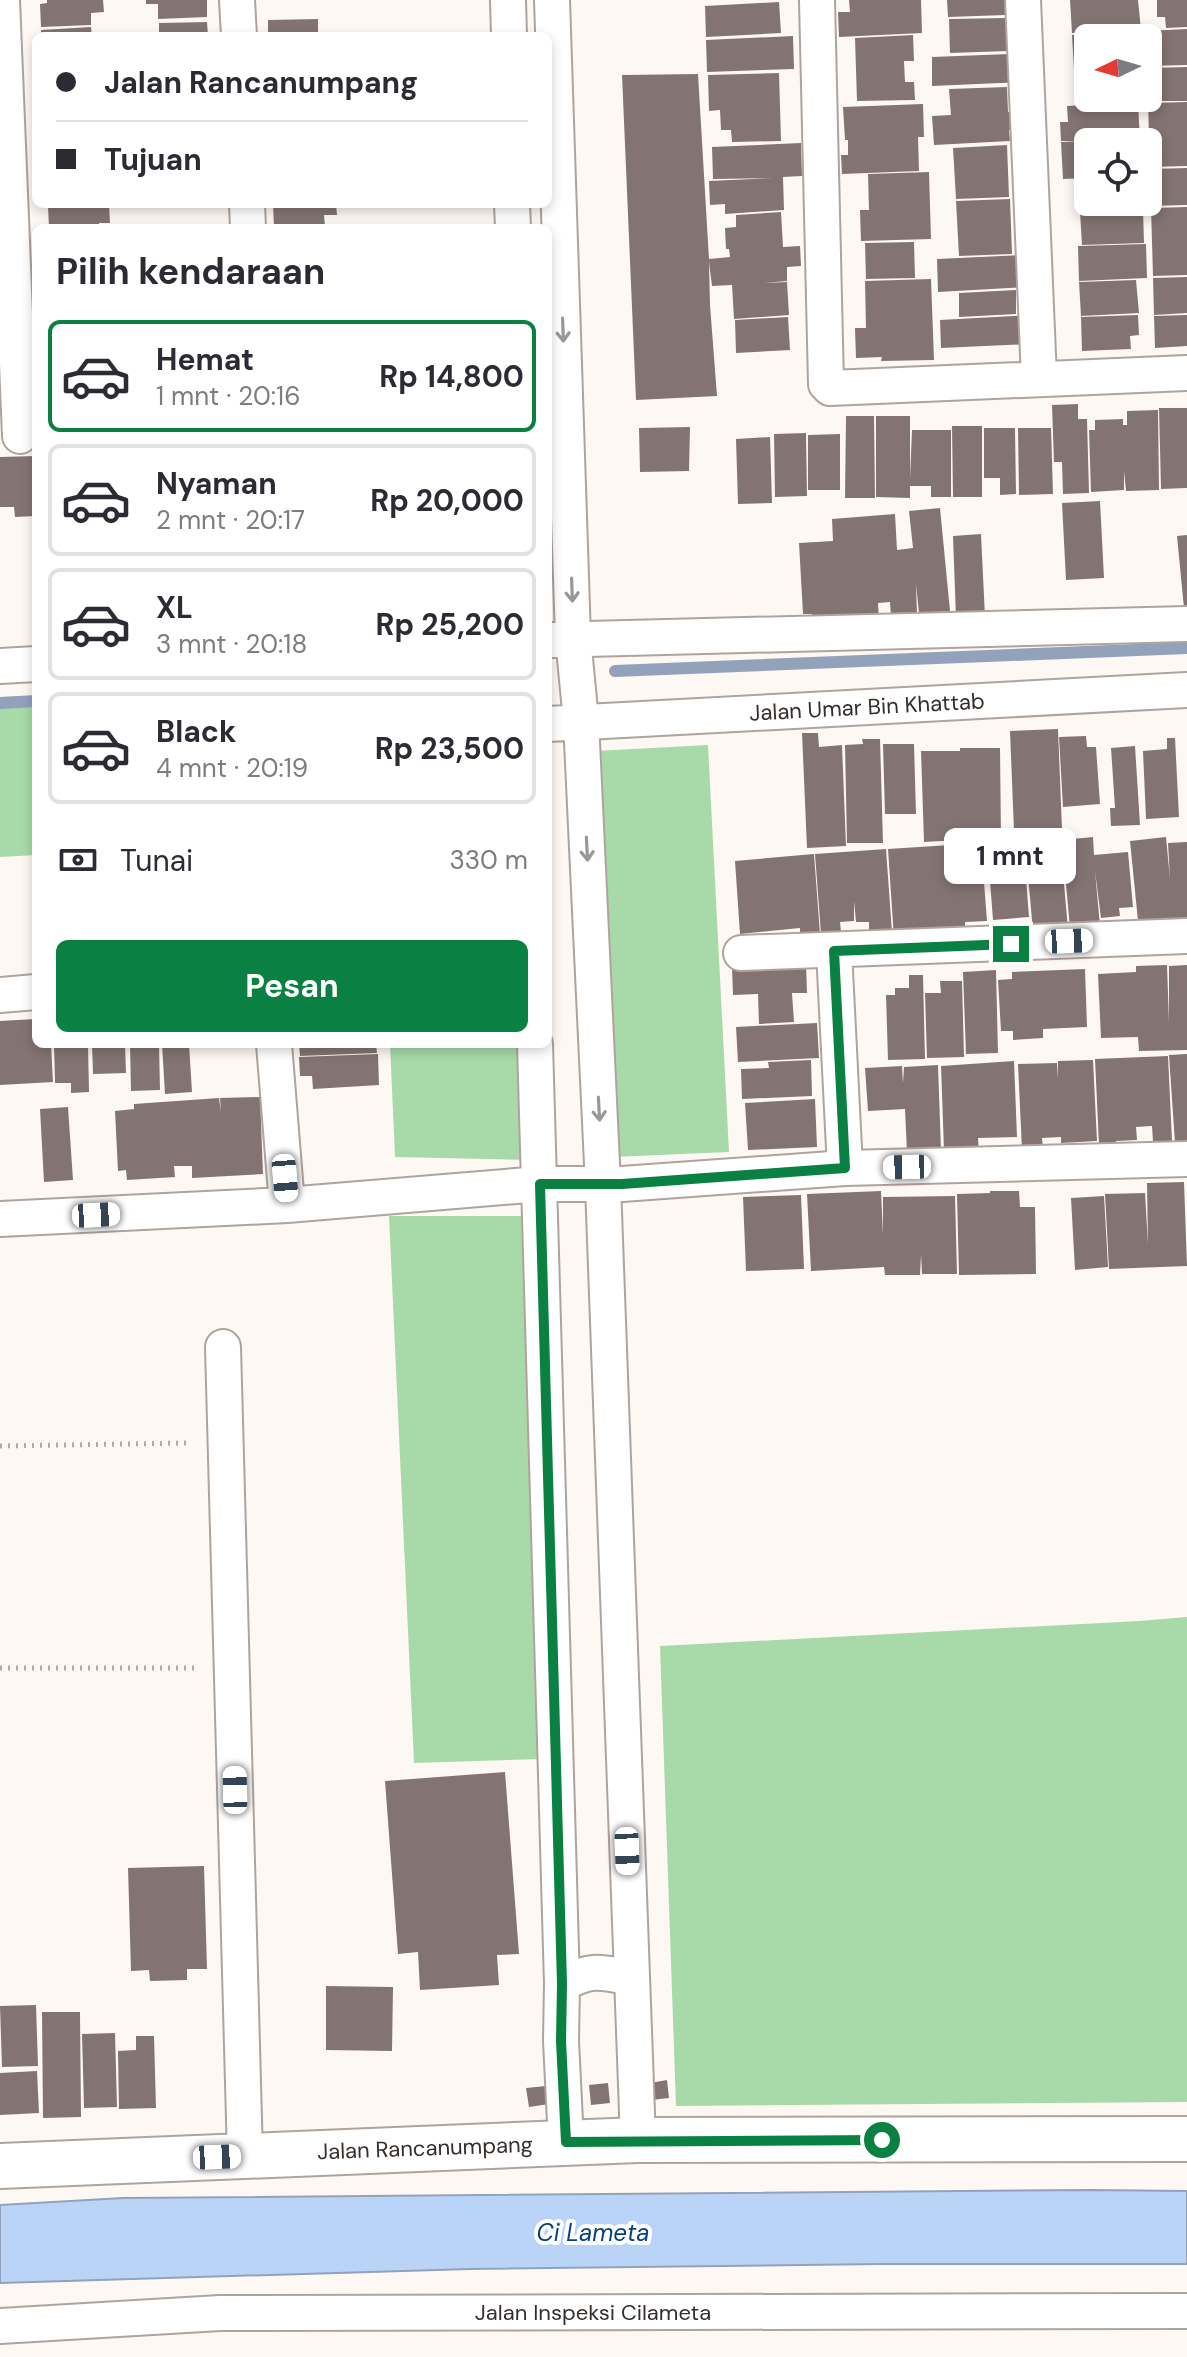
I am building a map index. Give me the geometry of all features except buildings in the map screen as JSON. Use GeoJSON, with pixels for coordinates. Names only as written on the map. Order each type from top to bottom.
{"type":"FeatureCollection","features":[{"type":"Feature","properties":{"kind":"main road","name":"Jalan Rancanumpang"},"geometry":{"type":"LineString","coordinates":[[0,2166],[638,2140],[1187,2139]]}},
{"type":"Feature","properties":{"kind":"street"},"geometry":{"type":"LineString","coordinates":[[2,0],[19,436]]}},
{"type":"Feature","properties":{"kind":"street"},"geometry":{"type":"LineString","coordinates":[[237,0],[239,32]]}},
{"type":"Feature","properties":{"kind":"street"},"geometry":{"type":"LineString","coordinates":[[508,0],[509,32]]}},
{"type":"Feature","properties":{"kind":"street"},"geometry":{"type":"LineString","coordinates":[[552,0],[564,723],[603,1185],[638,2140]]}},
{"type":"Feature","properties":{"kind":"street"},"geometry":{"type":"LineString","coordinates":[[817,0],[826,384],[830,388],[1187,373]]}},
{"type":"Feature","properties":{"kind":"street"},"geometry":{"type":"LineString","coordinates":[[1023,0],[1039,378]]}},
{"type":"Feature","properties":{"kind":"street"},"geometry":{"type":"LineString","coordinates":[[561,639],[1187,624]]}},
{"type":"Feature","properties":{"kind":"street"},"geometry":{"type":"LineString","coordinates":[[0,666],[32,664]]}},
{"type":"Feature","properties":{"kind":"street","name":"Jalan Umar Bin Khattab"},"geometry":{"type":"LineString","coordinates":[[564,723],[1187,690]]}},
{"type":"Feature","properties":{"kind":"street"},"geometry":{"type":"LineString","coordinates":[[741,953],[1187,936]]}},
{"type":"Feature","properties":{"kind":"street"},"geometry":{"type":"LineString","coordinates":[[834,951],[845,1168]]}},
{"type":"Feature","properties":{"kind":"street"},"geometry":{"type":"LineString","coordinates":[[0,995],[32,992]]}},
{"type":"Feature","properties":{"kind":"street"},"geometry":{"type":"LineString","coordinates":[[274,1048],[287,1205]]}},
{"type":"Feature","properties":{"kind":"street"},"geometry":{"type":"LineString","coordinates":[[535,1048],[566,2142]]}},
{"type":"Feature","properties":{"kind":"street"},"geometry":{"type":"LineString","coordinates":[[0,1219],[287,1205],[540,1184],[603,1185],[845,1168],[1187,1159]]}},
{"type":"Feature","properties":{"kind":"street"},"geometry":{"type":"LineString","coordinates":[[223,1347],[245,2156]]}},
{"type":"Feature","properties":{"kind":"street"},"geometry":{"type":"LineString","coordinates":[[562,1984],[580,1974],[594,1971],[632,1978]]}},
{"type":"Feature","properties":{"kind":"street","name":"Jalan Inspeksi Cilameta"},"geometry":{"type":"LineString","coordinates":[[0,2326],[220,2313],[1187,2311]]}},
{"type":"Feature","properties":{"kind":"path"},"geometry":{"type":"LineString","coordinates":[[0,1446],[226,1442]]}},
{"type":"Feature","properties":{"kind":"path"},"geometry":{"type":"LineString","coordinates":[[0,1668],[232,1668]]}},
{"type":"Feature","properties":{"kind":"green space"},"geometry":{"type":"Polygon","coordinates":[[[32,696],[32,855],[0,857],[0,697],[32,696]]]}},
{"type":"Feature","properties":{"kind":"green space"},"geometry":{"type":"Polygon","coordinates":[[[708,745],[729,1152],[612,1157],[595,751],[708,745]]]}},
{"type":"Feature","properties":{"kind":"green space"},"geometry":{"type":"Polygon","coordinates":[[[390,1048],[522,1048],[527,1160],[395,1157],[390,1048]]]}},
{"type":"Feature","properties":{"kind":"green space"},"geometry":{"type":"Polygon","coordinates":[[[389,1216],[524,1216],[542,1759],[414,1763],[389,1216]]]}},
{"type":"Feature","properties":{"kind":"green space"},"geometry":{"type":"Polygon","coordinates":[[[1187,1617],[1187,2102],[676,2106],[660,1646],[1187,1617]]]}},
{"type":"Feature","properties":{"kind":"water","name":"Ci Lameta"},"geometry":{"type":"Polygon","coordinates":[[[1187,2191],[1187,2264],[470,2269],[0,2283],[0,2205],[123,2198],[1187,2191]]]}},
{"type":"Feature","properties":{"kind":"waterway"},"geometry":{"type":"LineString","coordinates":[[615,671],[1187,648]]}},
{"type":"Feature","properties":{"kind":"waterway"},"geometry":{"type":"LineString","coordinates":[[0,703],[32,701]]}},
{"type":"Feature","properties":{"kind":"route"},"geometry":{"type":"LineString","coordinates":[[882,2140],[566,2142],[540,1184],[622,1184],[845,1168],[834,951],[1011,944]]}}]}
